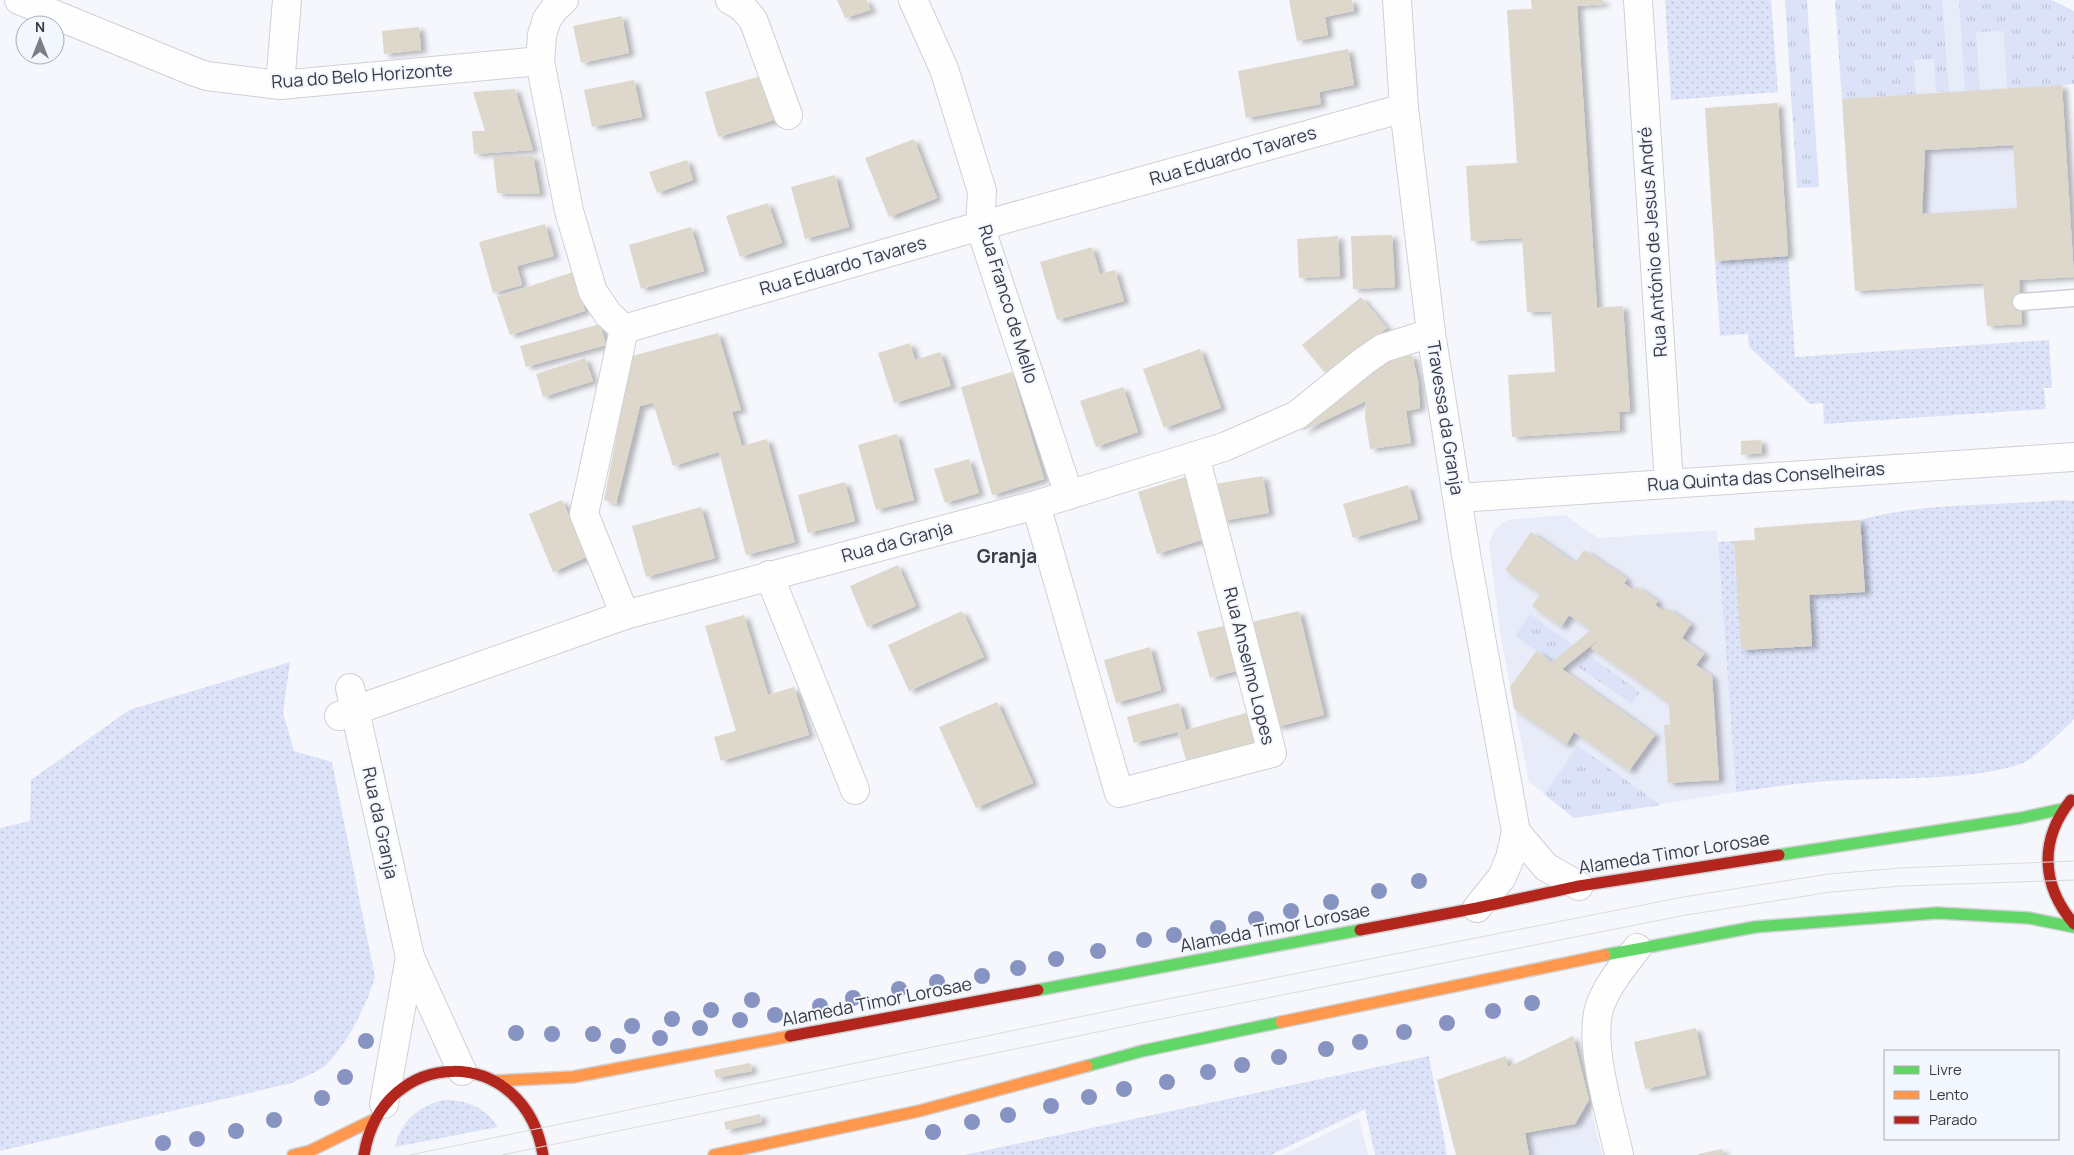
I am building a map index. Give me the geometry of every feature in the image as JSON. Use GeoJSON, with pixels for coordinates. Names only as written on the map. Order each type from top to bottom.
{"type":"FeatureCollection","features":[{"type":"Feature","properties":{"kind":"main road"},"geometry":{"type":"LineString","coordinates":[[2074,797],[2062,809],[2050,835],[2046,862],[2047,872],[2060,907],[2074,926]]}},
{"type":"Feature","properties":{"kind":"main road","name":"Alameda Timor Lorosae"},"geometry":{"type":"LineString","coordinates":[[495,1081],[573,1076],[1477,908],[1579,886],[2013,820],[2062,809]]}},
{"type":"Feature","properties":{"kind":"main road"},"geometry":{"type":"LineString","coordinates":[[714,1155],[919,1111],[1142,1051],[1636,948],[1755,927],[1937,914],[2029,918],[2074,926]]}},
{"type":"Feature","properties":{"kind":"main road"},"geometry":{"type":"LineString","coordinates":[[293,1155],[310,1151],[378,1112],[406,1084],[433,1073],[462,1071],[495,1081],[513,1093],[527,1109],[537,1128],[543,1155]]}},
{"type":"Feature","properties":{"kind":"main road"},"geometry":{"type":"LineString","coordinates":[[364,1155],[365,1142],[378,1112]]}},
{"type":"Feature","properties":{"kind":"street","name":"Rua do Belo Horizonte"},"geometry":{"type":"LineString","coordinates":[[19,0],[207,76],[280,85],[540,61]]}},
{"type":"Feature","properties":{"kind":"street"},"geometry":{"type":"LineString","coordinates":[[280,85],[287,0]]}},
{"type":"Feature","properties":{"kind":"street"},"geometry":{"type":"LineString","coordinates":[[564,0],[547,19],[542,34],[540,61],[569,211],[593,292],[608,314],[624,329],[584,514],[625,615]]}},
{"type":"Feature","properties":{"kind":"street"},"geometry":{"type":"LineString","coordinates":[[730,0],[739,4],[754,22],[788,116]]}},
{"type":"Feature","properties":{"kind":"street","name":"Rua Franco de Mello"},"geometry":{"type":"LineString","coordinates":[[913,0],[944,69],[982,191],[980,226],[1069,494]]}},
{"type":"Feature","properties":{"kind":"street","name":"Travessa da Granja"},"geometry":{"type":"LineString","coordinates":[[1397,0],[1404,108],[1431,332],[1466,554],[1516,832],[1510,858],[1502,877],[1477,908]]}},
{"type":"Feature","properties":{"kind":"street","name":"Rua António de Jesus André"},"geometry":{"type":"LineString","coordinates":[[1638,0],[1669,484]]}},
{"type":"Feature","properties":{"kind":"street","name":"Rua Eduardo Tavares"},"geometry":{"type":"LineString","coordinates":[[624,329],[980,226],[1404,108]]}},
{"type":"Feature","properties":{"kind":"street","name":"Rua da Granja"},"geometry":{"type":"LineString","coordinates":[[462,1071],[410,957],[348,704],[625,615],[1036,505],[1233,444],[1298,415],[1364,361],[1383,348],[1431,332]]}},
{"type":"Feature","properties":{"kind":"street","name":"Rua Anselmo Lopes"},"geometry":{"type":"LineString","coordinates":[[1036,505],[1119,793],[1272,753],[1195,456]]}},
{"type":"Feature","properties":{"kind":"street","name":"Rua Quinta das Conselheiras"},"geometry":{"type":"LineString","coordinates":[[1458,498],[2074,457]]}},
{"type":"Feature","properties":{"kind":"street"},"geometry":{"type":"LineString","coordinates":[[769,576],[855,790]]}},
{"type":"Feature","properties":{"kind":"street"},"geometry":{"type":"LineString","coordinates":[[1516,832],[1546,867],[1579,886]]}},
{"type":"Feature","properties":{"kind":"street"},"geometry":{"type":"LineString","coordinates":[[1619,1155],[1596,1047],[1596,1026],[1600,1004],[1609,986],[1636,948]]}},
{"type":"Feature","properties":{"kind":"street","name":"Rua da Granja"},"geometry":{"type":"LineString","coordinates":[[378,1112],[410,957]]}},
{"type":"Feature","properties":{"kind":"lane"},"geometry":{"type":"LineString","coordinates":[[2020,302],[2074,298]]}},
{"type":"Feature","properties":{"kind":"shaded area"},"geometry":{"type":"Polygon","coordinates":[[[1835,0],[2051,0],[2074,11],[2074,84],[2062,85],[2074,277],[2019,280],[2022,324],[1987,326],[1983,283],[1855,291],[1835,0]]]}},
{"type":"Feature","properties":{"kind":"shaded area"},"geometry":{"type":"Polygon","coordinates":[[[1565,515],[1598,538],[1717,530],[1736,792],[1574,818],[1529,782],[1501,639],[1489,543],[1495,529],[1507,520],[1565,515]]]}},
{"type":"Feature","properties":{"kind":"shaded area"},"geometry":{"type":"Polygon","coordinates":[[[1573,1036],[1602,1155],[1456,1155],[1437,1080],[1506,1056],[1509,1067],[1573,1036]]]}},
{"type":"Feature","properties":{"kind":"shaded area"},"geometry":{"type":"Polygon","coordinates":[[[1359,1118],[1368,1155],[1282,1155],[1359,1118]]]}},
{"type":"Feature","properties":{"kind":"green space"},"geometry":{"type":"Polygon","coordinates":[[[1665,0],[1771,0],[1778,92],[1671,100],[1665,0]]]}},
{"type":"Feature","properties":{"kind":"green space"},"geometry":{"type":"Polygon","coordinates":[[[1785,0],[1807,0],[1819,187],[1797,188],[1785,0]]]}},
{"type":"Feature","properties":{"kind":"green space"},"geometry":{"type":"Polygon","coordinates":[[[1835,0],[1942,0],[1949,92],[1936,92],[1934,59],[1914,60],[1916,94],[1842,99],[1835,0]]]}},
{"type":"Feature","properties":{"kind":"green space"},"geometry":{"type":"Polygon","coordinates":[[[1959,0],[2051,0],[2074,11],[2074,84],[2007,88],[2004,31],[1976,32],[1980,90],[1965,91],[1959,0]]]}},
{"type":"Feature","properties":{"kind":"green space"},"geometry":{"type":"Polygon","coordinates":[[[1788,256],[1795,357],[2049,340],[2052,388],[2044,388],[2046,409],[1824,424],[1823,403],[1810,404],[1749,347],[1748,334],[1720,336],[1715,261],[1788,256]]]}},
{"type":"Feature","properties":{"kind":"green space"},"geometry":{"type":"Polygon","coordinates":[[[2061,500],[2074,501],[2074,719],[2046,746],[2020,764],[1980,773],[1958,776],[1792,784],[1736,792],[1718,542],[1734,541],[1742,650],[1812,646],[1809,595],[1865,592],[1860,520],[1885,514],[1934,507],[2061,500]]]}},
{"type":"Feature","properties":{"kind":"green space"},"geometry":{"type":"Polygon","coordinates":[[[1530,614],[1573,645],[1552,662],[1515,636],[1530,614]]]}},
{"type":"Feature","properties":{"kind":"green space"},"geometry":{"type":"Polygon","coordinates":[[[1587,654],[1640,692],[1632,704],[1578,667],[1587,654]]]}},
{"type":"Feature","properties":{"kind":"green space"},"geometry":{"type":"Polygon","coordinates":[[[290,662],[283,713],[294,751],[332,762],[375,977],[372,988],[350,1033],[326,1065],[292,1083],[0,1151],[0,828],[30,821],[31,780],[129,710],[290,662]]]}},
{"type":"Feature","properties":{"kind":"green space"},"geometry":{"type":"Polygon","coordinates":[[[1578,746],[1661,805],[1574,818],[1544,794],[1578,746]]]}},
{"type":"Feature","properties":{"kind":"green space"},"geometry":{"type":"Polygon","coordinates":[[[1429,1056],[1447,1155],[1375,1155],[1365,1109],[1271,1155],[964,1155],[1429,1056]]]}},
{"type":"Feature","properties":{"kind":"green space"},"geometry":{"type":"Polygon","coordinates":[[[444,1100],[460,1101],[475,1106],[487,1114],[498,1127],[395,1147],[406,1122],[412,1116],[426,1106],[444,1100]]]}},
{"type":"Feature","properties":{"kind":"building"},"geometry":{"type":"Polygon","coordinates":[[[837,0],[866,0],[871,10],[845,18],[837,0]]]}},
{"type":"Feature","properties":{"kind":"building"},"geometry":{"type":"Polygon","coordinates":[[[1289,0],[1352,0],[1354,11],[1325,17],[1328,35],[1297,41],[1289,0]]]}},
{"type":"Feature","properties":{"kind":"building"},"geometry":{"type":"Polygon","coordinates":[[[1531,0],[1603,0],[1603,4],[1577,6],[1597,308],[1623,306],[1630,411],[1619,412],[1620,430],[1512,437],[1508,375],[1555,372],[1551,311],[1527,312],[1522,238],[1471,241],[1466,166],[1517,163],[1507,10],[1532,9],[1531,0]]]}},
{"type":"Feature","properties":{"kind":"building"},"geometry":{"type":"Polygon","coordinates":[[[622,16],[629,53],[581,63],[573,26],[622,16]]]}},
{"type":"Feature","properties":{"kind":"building"},"geometry":{"type":"Polygon","coordinates":[[[419,27],[421,50],[384,54],[382,31],[419,27]]]}},
{"type":"Feature","properties":{"kind":"building"},"geometry":{"type":"Polygon","coordinates":[[[1348,49],[1354,85],[1319,92],[1321,104],[1246,118],[1238,71],[1348,49]]]}},
{"type":"Feature","properties":{"kind":"building"},"geometry":{"type":"Polygon","coordinates":[[[768,74],[781,118],[718,137],[705,92],[768,74]]]}},
{"type":"Feature","properties":{"kind":"building"},"geometry":{"type":"Polygon","coordinates":[[[634,80],[642,117],[592,127],[584,90],[634,80]]]}},
{"type":"Feature","properties":{"kind":"building"},"geometry":{"type":"Polygon","coordinates":[[[2062,85],[2074,277],[2019,280],[2022,324],[1987,326],[1983,283],[1855,291],[1842,99],[2062,85]],[[2013,145],[1925,150],[1922,214],[2017,208],[2013,145]]]}},
{"type":"Feature","properties":{"kind":"building"},"geometry":{"type":"Polygon","coordinates":[[[515,89],[533,150],[474,154],[472,131],[485,131],[473,92],[515,89]]]}},
{"type":"Feature","properties":{"kind":"building"},"geometry":{"type":"Polygon","coordinates":[[[1778,103],[1788,256],[1715,261],[1705,108],[1778,103]]]}},
{"type":"Feature","properties":{"kind":"building"},"geometry":{"type":"Polygon","coordinates":[[[914,139],[937,198],[889,217],[865,158],[914,139]]]}},
{"type":"Feature","properties":{"kind":"building"},"geometry":{"type":"Polygon","coordinates":[[[493,156],[533,156],[540,194],[497,193],[493,156]]]}},
{"type":"Feature","properties":{"kind":"building"},"geometry":{"type":"Polygon","coordinates":[[[687,160],[693,180],[657,193],[649,172],[687,160]]]}},
{"type":"Feature","properties":{"kind":"building"},"geometry":{"type":"Polygon","coordinates":[[[835,175],[849,227],[805,239],[791,187],[835,175]]]}},
{"type":"Feature","properties":{"kind":"building"},"geometry":{"type":"Polygon","coordinates":[[[768,203],[782,243],[740,257],[726,216],[768,203]]]}},
{"type":"Feature","properties":{"kind":"building"},"geometry":{"type":"Polygon","coordinates":[[[545,224],[554,256],[517,266],[522,285],[493,293],[479,242],[545,224]]]}},
{"type":"Feature","properties":{"kind":"building"},"geometry":{"type":"Polygon","coordinates":[[[691,227],[704,271],[641,289],[629,245],[691,227]]]}},
{"type":"Feature","properties":{"kind":"building"},"geometry":{"type":"Polygon","coordinates":[[[1392,235],[1395,287],[1353,289],[1351,236],[1392,235]]]}},
{"type":"Feature","properties":{"kind":"building"},"geometry":{"type":"Polygon","coordinates":[[[1338,236],[1340,276],[1299,278],[1297,239],[1338,236]]]}},
{"type":"Feature","properties":{"kind":"building"},"geometry":{"type":"Polygon","coordinates":[[[1092,247],[1100,274],[1115,270],[1124,301],[1057,320],[1040,262],[1092,247]]]}},
{"type":"Feature","properties":{"kind":"building"},"geometry":{"type":"Polygon","coordinates":[[[573,272],[585,311],[510,335],[497,297],[573,272]]]}},
{"type":"Feature","properties":{"kind":"building"},"geometry":{"type":"Polygon","coordinates":[[[1361,297],[1387,328],[1328,376],[1302,345],[1361,297]]]}},
{"type":"Feature","properties":{"kind":"building"},"geometry":{"type":"Polygon","coordinates":[[[600,324],[606,345],[526,367],[520,346],[600,324]]]}},
{"type":"Feature","properties":{"kind":"building"},"geometry":{"type":"Polygon","coordinates":[[[718,333],[741,410],[732,412],[742,446],[767,439],[795,542],[746,555],[719,452],[673,466],[653,403],[640,406],[616,504],[604,500],[632,356],[718,333]]]}},
{"type":"Feature","properties":{"kind":"building"},"geometry":{"type":"Polygon","coordinates":[[[910,343],[915,360],[940,352],[951,386],[894,403],[878,353],[910,343]]]}},
{"type":"Feature","properties":{"kind":"building"},"geometry":{"type":"Polygon","coordinates":[[[1200,349],[1221,408],[1164,428],[1143,369],[1200,349]]]}},
{"type":"Feature","properties":{"kind":"building"},"geometry":{"type":"Polygon","coordinates":[[[1412,355],[1418,381],[1420,408],[1406,411],[1411,443],[1370,449],[1365,417],[1366,401],[1301,432],[1327,401],[1383,361],[1412,355]]]}},
{"type":"Feature","properties":{"kind":"building"},"geometry":{"type":"Polygon","coordinates":[[[585,358],[593,381],[543,397],[536,374],[585,358]]]}},
{"type":"Feature","properties":{"kind":"building"},"geometry":{"type":"Polygon","coordinates":[[[1012,372],[1044,479],[992,495],[961,387],[1012,372]]]}},
{"type":"Feature","properties":{"kind":"building"},"geometry":{"type":"Polygon","coordinates":[[[1123,387],[1138,432],[1096,447],[1080,401],[1123,387]]]}},
{"type":"Feature","properties":{"kind":"building"},"geometry":{"type":"Polygon","coordinates":[[[897,434],[914,500],[876,510],[858,445],[897,434]]]}},
{"type":"Feature","properties":{"kind":"building"},"geometry":{"type":"Polygon","coordinates":[[[1761,440],[1762,453],[1741,455],[1741,441],[1761,440]]]}},
{"type":"Feature","properties":{"kind":"building"},"geometry":{"type":"Polygon","coordinates":[[[969,459],[979,493],[945,503],[934,469],[969,459]]]}},
{"type":"Feature","properties":{"kind":"building"},"geometry":{"type":"Polygon","coordinates":[[[1188,476],[1208,538],[1157,554],[1138,492],[1188,476]]]}},
{"type":"Feature","properties":{"kind":"building"},"geometry":{"type":"Polygon","coordinates":[[[1263,476],[1269,513],[1222,521],[1215,484],[1263,476]]]}},
{"type":"Feature","properties":{"kind":"building"},"geometry":{"type":"Polygon","coordinates":[[[845,482],[855,521],[808,533],[798,495],[845,482]]]}},
{"type":"Feature","properties":{"kind":"building"},"geometry":{"type":"Polygon","coordinates":[[[1408,485],[1418,519],[1353,538],[1343,504],[1408,485]]]}},
{"type":"Feature","properties":{"kind":"building"},"geometry":{"type":"Polygon","coordinates":[[[562,500],[587,557],[553,572],[529,514],[562,500]]]}},
{"type":"Feature","properties":{"kind":"building"},"geometry":{"type":"Polygon","coordinates":[[[701,507],[715,558],[646,577],[632,526],[701,507]]]}},
{"type":"Feature","properties":{"kind":"building"},"geometry":{"type":"Polygon","coordinates":[[[1860,520],[1865,592],[1809,595],[1812,646],[1741,650],[1734,541],[1755,540],[1754,528],[1860,520]]]}},
{"type":"Feature","properties":{"kind":"building"},"geometry":{"type":"Polygon","coordinates":[[[1531,532],[1575,563],[1584,550],[1627,579],[1624,583],[1633,590],[1636,586],[1658,601],[1655,605],[1664,611],[1667,608],[1691,624],[1682,638],[1704,654],[1696,665],[1712,676],[1719,780],[1668,783],[1664,725],[1670,725],[1669,703],[1591,648],[1598,640],[1562,669],[1655,735],[1629,771],[1574,732],[1566,745],[1514,709],[1510,687],[1536,651],[1552,662],[1591,630],[1569,615],[1561,627],[1532,606],[1540,594],[1505,570],[1531,532]]]}},
{"type":"Feature","properties":{"kind":"building"},"geometry":{"type":"Polygon","coordinates":[[[898,565],[916,606],[867,627],[850,586],[898,565]]]}},
{"type":"Feature","properties":{"kind":"building"},"geometry":{"type":"Polygon","coordinates":[[[962,611],[984,657],[909,691],[888,645],[962,611]]]}},
{"type":"Feature","properties":{"kind":"building"},"geometry":{"type":"Polygon","coordinates":[[[1299,611],[1324,715],[1276,727],[1252,622],[1299,611]]]}},
{"type":"Feature","properties":{"kind":"building"},"geometry":{"type":"Polygon","coordinates":[[[744,615],[768,695],[794,687],[809,735],[721,761],[714,737],[736,731],[705,626],[744,615]]]}},
{"type":"Feature","properties":{"kind":"building"},"geometry":{"type":"Polygon","coordinates":[[[1224,626],[1236,671],[1210,678],[1197,632],[1224,626]]]}},
{"type":"Feature","properties":{"kind":"building"},"geometry":{"type":"Polygon","coordinates":[[[1150,647],[1161,690],[1116,703],[1104,660],[1150,647]]]}},
{"type":"Feature","properties":{"kind":"building"},"geometry":{"type":"Polygon","coordinates":[[[997,702],[1033,783],[976,808],[939,727],[997,702]]]}},
{"type":"Feature","properties":{"kind":"building"},"geometry":{"type":"Polygon","coordinates":[[[1179,703],[1186,730],[1246,713],[1256,748],[1188,767],[1178,732],[1134,743],[1127,717],[1179,703]]]}},
{"type":"Feature","properties":{"kind":"building"},"geometry":{"type":"Polygon","coordinates":[[[1696,1028],[1706,1075],[1645,1089],[1634,1042],[1696,1028]]]}},
{"type":"Feature","properties":{"kind":"building"},"geometry":{"type":"Polygon","coordinates":[[[1573,1036],[1589,1100],[1575,1124],[1525,1133],[1529,1155],[1456,1155],[1437,1080],[1506,1056],[1508,1067],[1573,1036]]]}},
{"type":"Feature","properties":{"kind":"building"},"geometry":{"type":"Polygon","coordinates":[[[750,1063],[752,1071],[716,1078],[714,1070],[750,1063]]]}},
{"type":"Feature","properties":{"kind":"building"},"geometry":{"type":"Polygon","coordinates":[[[760,1114],[762,1122],[726,1130],[724,1122],[760,1114]]]}},
{"type":"Feature","properties":{"kind":"building"},"geometry":{"type":"Polygon","coordinates":[[[1722,1149],[1723,1155],[1698,1155],[1698,1154],[1722,1149]]]}},
{"type":"Feature","properties":{"kind":"tram line"},"geometry":{"type":"LineString","coordinates":[[410,1155],[1132,1006],[1683,897],[1829,874],[1901,868],[2074,861]]}},
{"type":"Feature","properties":{"kind":"tram line"},"geometry":{"type":"LineString","coordinates":[[502,1155],[1136,1024],[1686,915],[1831,892],[1902,886],[2074,880]]}},
{"type":"Feature","properties":{"kind":"traffic: fast"},"geometry":{"type":"LineString","coordinates":[[1779,855],[2021,818],[2062,809]]}},
{"type":"Feature","properties":{"kind":"traffic: fast"},"geometry":{"type":"LineString","coordinates":[[1605,955],[1755,927],[1937,913],[2029,918],[2074,927]]}},
{"type":"Feature","properties":{"kind":"traffic: fast"},"geometry":{"type":"LineString","coordinates":[[1038,990],[1360,930]]}},
{"type":"Feature","properties":{"kind":"traffic: fast"},"geometry":{"type":"LineString","coordinates":[[1087,1066],[1142,1051],[1281,1022]]}},
{"type":"Feature","properties":{"kind":"traffic: slow"},"geometry":{"type":"LineString","coordinates":[[1281,1022],[1605,955]]}},
{"type":"Feature","properties":{"kind":"traffic: slow"},"geometry":{"type":"LineString","coordinates":[[495,1081],[573,1077],[790,1036]]}},
{"type":"Feature","properties":{"kind":"traffic: slow"},"geometry":{"type":"LineString","coordinates":[[714,1155],[919,1111],[1087,1066]]}},
{"type":"Feature","properties":{"kind":"traffic: slow"},"geometry":{"type":"LineString","coordinates":[[293,1155],[310,1151],[373,1120]]}},
{"type":"Feature","properties":{"kind":"traffic: jam"},"geometry":{"type":"LineString","coordinates":[[2071,800],[2053,831],[2048,862],[2055,894],[2074,924]]}},
{"type":"Feature","properties":{"kind":"traffic: jam"},"geometry":{"type":"LineString","coordinates":[[1360,930],[1579,886],[1779,855]]}},
{"type":"Feature","properties":{"kind":"traffic: jam"},"geometry":{"type":"LineString","coordinates":[[790,1036],[1038,990]]}},
{"type":"Feature","properties":{"kind":"traffic: jam"},"geometry":{"type":"LineString","coordinates":[[364,1155],[376,1119],[397,1092],[424,1077],[454,1071],[483,1077],[510,1092],[531,1118],[543,1155]]}},
{"type":"Feature","properties":{"kind":"district","name":"Granja"},"geometry":{"type":"Point","coordinates":[1007,556]}}]}
